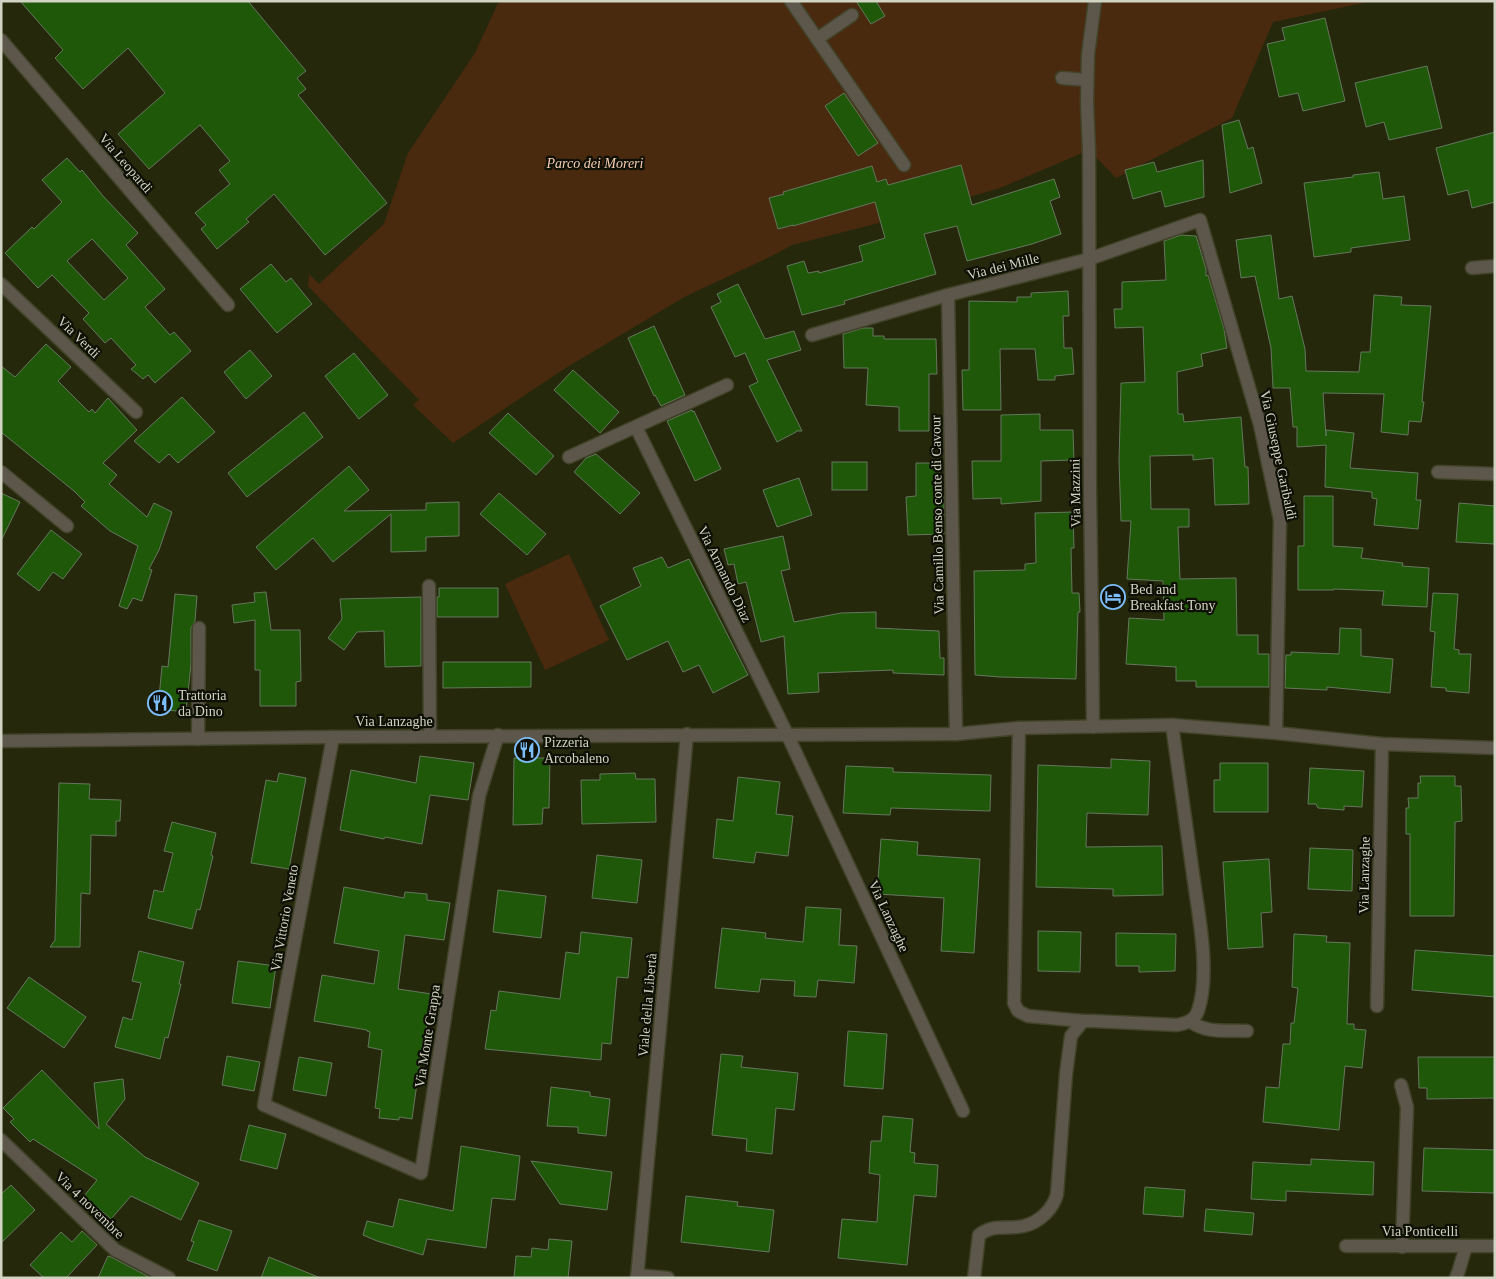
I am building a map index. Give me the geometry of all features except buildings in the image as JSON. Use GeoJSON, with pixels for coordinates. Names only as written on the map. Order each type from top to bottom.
{"type":"FeatureCollection","features":[{"type":"Feature","properties":{"kind":"street"},"geometry":{"type":"LineString","coordinates":[[791,1],[904,165]]}},
{"type":"Feature","properties":{"kind":"street","name":"Via Mazzini"},"geometry":{"type":"LineString","coordinates":[[1093,726],[1089,150],[1086,102],[1088,55],[1095,1]]}},
{"type":"Feature","properties":{"kind":"street"},"geometry":{"type":"LineString","coordinates":[[816,39],[852,14]]}},
{"type":"Feature","properties":{"kind":"street","name":"Via Leopardi"},"geometry":{"type":"LineString","coordinates":[[1,40],[228,305]]}},
{"type":"Feature","properties":{"kind":"street"},"geometry":{"type":"LineString","coordinates":[[1062,78],[1087,80]]}},
{"type":"Feature","properties":{"kind":"street","name":"Via dei Mille"},"geometry":{"type":"LineString","coordinates":[[812,335],[948,295],[1090,259],[1200,220]]}},
{"type":"Feature","properties":{"kind":"street","name":"Via Giuseppe Garibaldi"},"geometry":{"type":"LineString","coordinates":[[1200,220],[1260,425],[1280,520],[1276,733]]}},
{"type":"Feature","properties":{"kind":"street"},"geometry":{"type":"LineString","coordinates":[[1472,268],[1495,266]]}},
{"type":"Feature","properties":{"kind":"street","name":"Via Verdi"},"geometry":{"type":"LineString","coordinates":[[1,284],[136,412]]}},
{"type":"Feature","properties":{"kind":"street","name":"Via Camillo Benso conte di Cavour"},"geometry":{"type":"LineString","coordinates":[[948,295],[956,734]]}},
{"type":"Feature","properties":{"kind":"street"},"geometry":{"type":"LineString","coordinates":[[569,457],[727,385]]}},
{"type":"Feature","properties":{"kind":"street","name":"Via Armando Diaz"},"geometry":{"type":"LineString","coordinates":[[636,427],[787,734]]}},
{"type":"Feature","properties":{"kind":"street"},"geometry":{"type":"LineString","coordinates":[[1,472],[67,526]]}},
{"type":"Feature","properties":{"kind":"street"},"geometry":{"type":"LineString","coordinates":[[1438,472],[1495,474]]}},
{"type":"Feature","properties":{"kind":"street"},"geometry":{"type":"LineString","coordinates":[[429,586],[430,736]]}},
{"type":"Feature","properties":{"kind":"street"},"geometry":{"type":"LineString","coordinates":[[198,739],[199,628]]}},
{"type":"Feature","properties":{"kind":"street"},"geometry":{"type":"LineString","coordinates":[[1019,728],[1014,1003],[1018,1012],[1028,1016],[1083,1021],[1177,1025],[1190,1021],[1197,1012],[1201,998],[1204,955],[1172,725]]}},
{"type":"Feature","properties":{"kind":"street","name":"Via Lanzaghe"},"geometry":{"type":"LineString","coordinates":[[1,741],[332,736],[956,734],[1019,728],[1172,725],[1382,744],[1495,748]]}},
{"type":"Feature","properties":{"kind":"street","name":"Viale della Libertà"},"geometry":{"type":"LineString","coordinates":[[637,1276],[687,734]]}},
{"type":"Feature","properties":{"kind":"street","name":"Via Lanzaghe"},"geometry":{"type":"LineString","coordinates":[[787,734],[963,1111]]}},
{"type":"Feature","properties":{"kind":"street","name":"Via Monte Grappa"},"geometry":{"type":"LineString","coordinates":[[264,1105],[421,1174],[479,796],[498,735]]}},
{"type":"Feature","properties":{"kind":"street","name":"Via Vittorio Veneto"},"geometry":{"type":"LineString","coordinates":[[264,1105],[332,736]]}},
{"type":"Feature","properties":{"kind":"street","name":"Via Lanzaghe"},"geometry":{"type":"LineString","coordinates":[[1377,1006],[1382,744]]}},
{"type":"Feature","properties":{"kind":"street"},"geometry":{"type":"LineString","coordinates":[[974,1278],[979,1235],[991,1228],[1024,1226],[1049,1210],[1055,1202],[1058,1194],[1066,1074],[1071,1036],[1083,1021]]}},
{"type":"Feature","properties":{"kind":"street"},"geometry":{"type":"LineString","coordinates":[[1190,1021],[1197,1027],[1205,1030],[1247,1030]]}},
{"type":"Feature","properties":{"kind":"street"},"geometry":{"type":"LineString","coordinates":[[1401,1086],[1407,1106],[1402,1247]]}},
{"type":"Feature","properties":{"kind":"street","name":"Via 4 novembre"},"geometry":{"type":"LineString","coordinates":[[1,1140],[114,1250],[169,1278]]}},
{"type":"Feature","properties":{"kind":"street","name":"Via Ponticelli"},"geometry":{"type":"LineString","coordinates":[[1346,1246],[1495,1246]]}},
{"type":"Feature","properties":{"kind":"street"},"geometry":{"type":"LineString","coordinates":[[1456,1278],[1466,1246]]}},
{"type":"Feature","properties":{"kind":"street"},"geometry":{"type":"LineString","coordinates":[[637,1276],[668,1278]]}},
{"type":"Feature","properties":{"kind":"green space","name":"Parco dei Moreri"},"geometry":{"type":"Polygon","coordinates":[[[499,1],[1373,1],[1273,22],[1232,118],[1116,178],[1089,150],[1000,188],[875,224],[792,245],[686,296],[564,369],[453,443],[413,405],[419,400],[308,286],[309,274],[319,284],[384,224],[408,153],[475,53],[499,1]]]}},
{"type":"Feature","properties":{"kind":"green space"},"geometry":{"type":"Polygon","coordinates":[[[569,554],[609,640],[545,670],[505,584],[569,554]]]}},
{"type":"Feature","properties":{"kind":"place","name":"Bed and Breakfast Tony"},"geometry":{"type":"Point","coordinates":[1113,597]}},
{"type":"Feature","properties":{"kind":"place","name":"Trattoria da Dino"},"geometry":{"type":"Point","coordinates":[160,703]}},
{"type":"Feature","properties":{"kind":"place","name":"Pizzeria Arcobaleno"},"geometry":{"type":"Point","coordinates":[527,750]}}]}
